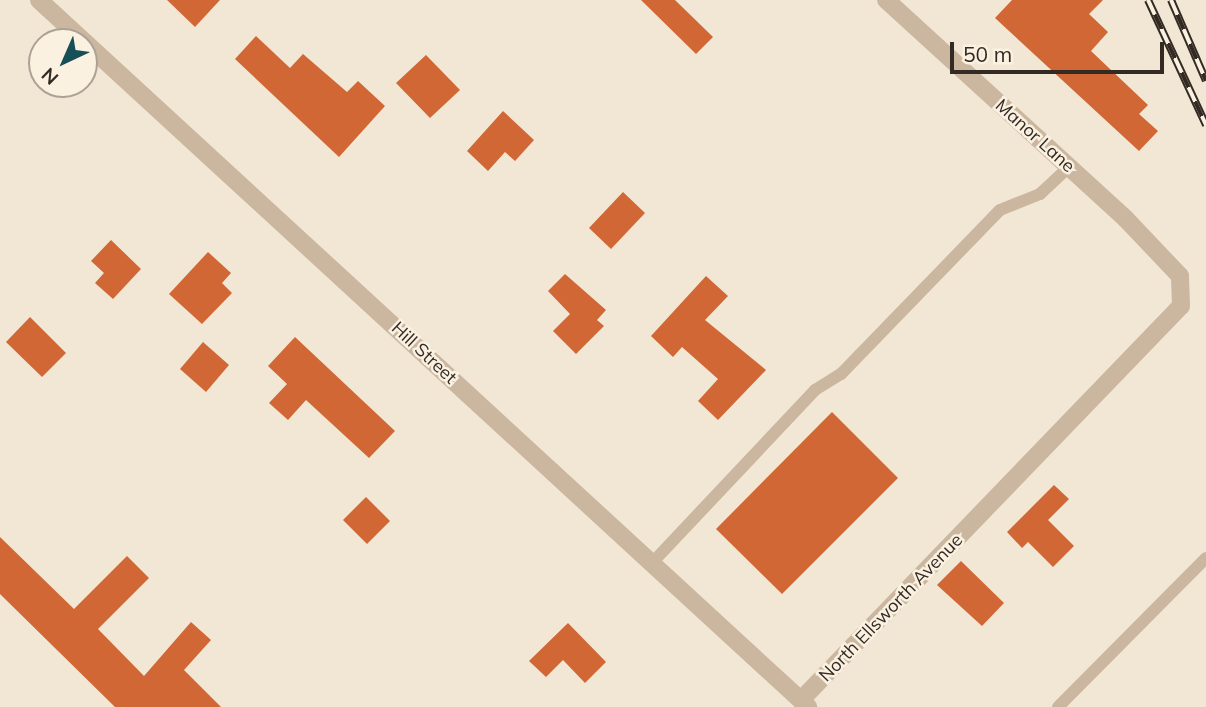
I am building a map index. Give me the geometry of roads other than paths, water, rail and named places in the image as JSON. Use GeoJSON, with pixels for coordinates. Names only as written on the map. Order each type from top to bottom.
{"type":"FeatureCollection","features":[{"type":"Feature","properties":{"kind":"street","name":"Hill Street"},"geometry":{"type":"LineString","coordinates":[[39,0],[805,704]]}},
{"type":"Feature","properties":{"kind":"street","name":"Manor Lane"},"geometry":{"type":"LineString","coordinates":[[886,0],[1069,167],[1180,276]]}},
{"type":"Feature","properties":{"kind":"street","name":"North Ellsworth Avenue"},"geometry":{"type":"LineString","coordinates":[[805,704],[1181,306],[1180,276]]}},
{"type":"Feature","properties":{"kind":"lane"},"geometry":{"type":"LineString","coordinates":[[652,564],[815,390],[841,374],[1000,210],[1040,194],[1069,167]]}},
{"type":"Feature","properties":{"kind":"lane"},"geometry":{"type":"LineString","coordinates":[[1058,707],[1206,558]]}},
{"type":"Feature","properties":{"kind":"railway"},"geometry":{"type":"LineString","coordinates":[[1148,0],[1206,125]]}},
{"type":"Feature","properties":{"kind":"railway"},"geometry":{"type":"LineString","coordinates":[[1171,0],[1206,81]]}}]}
